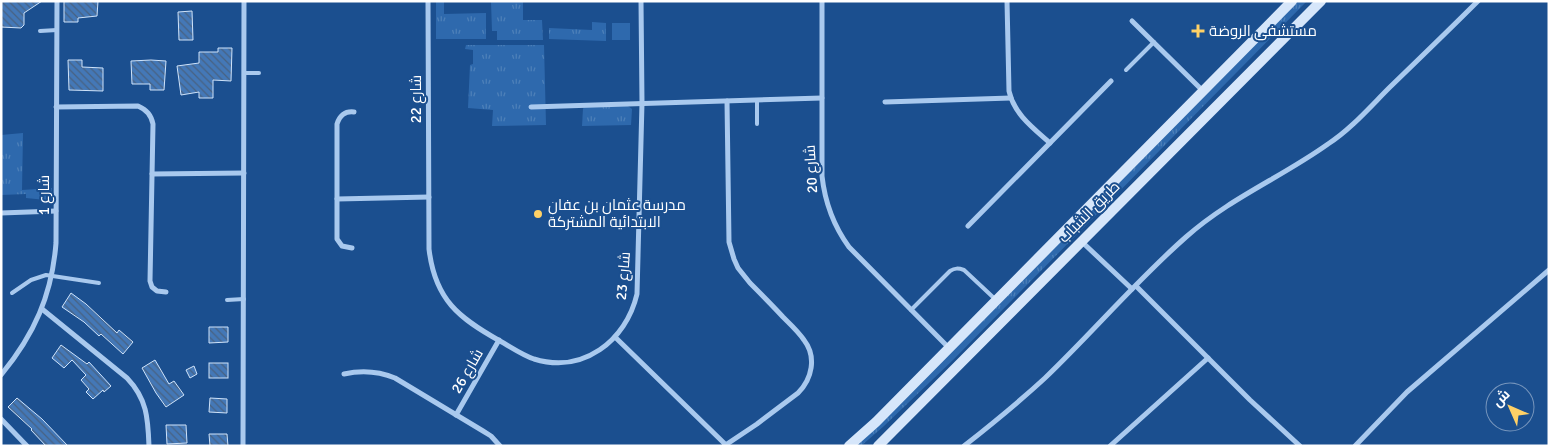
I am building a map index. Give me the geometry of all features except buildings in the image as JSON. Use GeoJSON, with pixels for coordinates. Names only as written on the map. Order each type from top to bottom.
{"type":"FeatureCollection","features":[{"type":"Feature","properties":{"kind":"main road","name":"طريق الشباب"},"geometry":{"type":"LineString","coordinates":[[849,446],[876,422],[1292,1]]}},
{"type":"Feature","properties":{"kind":"main road","name":"طريق الشباب"},"geometry":{"type":"LineString","coordinates":[[878,446],[1321,1]]}},
{"type":"Feature","properties":{"kind":"street","name":"شارع 1"},"geometry":{"type":"LineString","coordinates":[[1,375],[21,349],[42,309],[52,275],[56,243],[57,1]]}},
{"type":"Feature","properties":{"kind":"street"},"geometry":{"type":"LineString","coordinates":[[244,1],[244,446]]}},
{"type":"Feature","properties":{"kind":"street","name":"شارع 22"},"geometry":{"type":"LineString","coordinates":[[428,1],[429,198]]}},
{"type":"Feature","properties":{"kind":"street","name":"شارع 23"},"geometry":{"type":"LineString","coordinates":[[429,198],[430,260],[436,279],[445,298],[459,315],[476,328],[541,361],[561,362],[581,359],[601,349],[615,337],[625,325],[637,294],[642,104],[641,1]]}},
{"type":"Feature","properties":{"kind":"street","name":"شارع 20"},"geometry":{"type":"LineString","coordinates":[[822,1],[822,176],[831,216],[849,246],[949,348]]}},
{"type":"Feature","properties":{"kind":"street"},"geometry":{"type":"LineString","coordinates":[[1008,1],[1009,91],[1011,98],[1018,112],[1050,143]]}},
{"type":"Feature","properties":{"kind":"street"},"geometry":{"type":"LineString","coordinates":[[964,446],[1046,377],[1186,236],[1215,214],[1259,185],[1309,157],[1345,131],[1478,1]]}},
{"type":"Feature","properties":{"kind":"street"},"geometry":{"type":"LineString","coordinates":[[1132,21],[1203,92]]}},
{"type":"Feature","properties":{"kind":"street"},"geometry":{"type":"LineString","coordinates":[[968,226],[1111,81]]}},
{"type":"Feature","properties":{"kind":"street"},"geometry":{"type":"LineString","coordinates":[[531,107],[822,98]]}},
{"type":"Feature","properties":{"kind":"street"},"geometry":{"type":"LineString","coordinates":[[885,102],[1011,98]]}},
{"type":"Feature","properties":{"kind":"street"},"geometry":{"type":"LineString","coordinates":[[615,337],[725,445],[798,393],[810,375],[812,360],[804,340],[743,276],[734,259],[728,233],[727,101]]}},
{"type":"Feature","properties":{"kind":"street"},"geometry":{"type":"LineString","coordinates":[[56,106],[138,106],[144,108],[150,114],[153,124],[150,280],[156,291],[166,292]]}},
{"type":"Feature","properties":{"kind":"street"},"geometry":{"type":"LineString","coordinates":[[352,248],[342,246],[337,239],[338,120],[344,113],[354,112]]}},
{"type":"Feature","properties":{"kind":"street"},"geometry":{"type":"LineString","coordinates":[[152,174],[244,173]]}},
{"type":"Feature","properties":{"kind":"street"},"geometry":{"type":"LineString","coordinates":[[337,198],[429,198]]}},
{"type":"Feature","properties":{"kind":"street"},"geometry":{"type":"LineString","coordinates":[[1,213],[56,211]]}},
{"type":"Feature","properties":{"kind":"street"},"geometry":{"type":"LineString","coordinates":[[1081,241],[1134,288],[1300,446]]}},
{"type":"Feature","properties":{"kind":"street"},"geometry":{"type":"LineString","coordinates":[[1355,446],[1407,392],[1549,270]]}},
{"type":"Feature","properties":{"kind":"street"},"geometry":{"type":"LineString","coordinates":[[42,309],[134,385],[146,410],[149,446]]}},
{"type":"Feature","properties":{"kind":"street","name":"شارع 26"},"geometry":{"type":"LineString","coordinates":[[456,415],[500,340]]}},
{"type":"Feature","properties":{"kind":"street"},"geometry":{"type":"LineString","coordinates":[[1110,446],[1208,358]]}},
{"type":"Feature","properties":{"kind":"street"},"geometry":{"type":"LineString","coordinates":[[344,374],[362,371],[388,375],[491,436],[500,446]]}},
{"type":"Feature","properties":{"kind":"street"},"geometry":{"type":"LineString","coordinates":[[1,419],[27,446]]}},
{"type":"Feature","properties":{"kind":"lane"},"geometry":{"type":"LineString","coordinates":[[40,31],[57,30]]}},
{"type":"Feature","properties":{"kind":"lane"},"geometry":{"type":"LineString","coordinates":[[1126,70],[1154,42]]}},
{"type":"Feature","properties":{"kind":"lane"},"geometry":{"type":"LineString","coordinates":[[244,74],[259,73]]}},
{"type":"Feature","properties":{"kind":"lane"},"geometry":{"type":"LineString","coordinates":[[757,100],[757,124]]}},
{"type":"Feature","properties":{"kind":"lane"},"geometry":{"type":"LineString","coordinates":[[911,310],[954,268],[964,270],[996,300]]}},
{"type":"Feature","properties":{"kind":"lane"},"geometry":{"type":"LineString","coordinates":[[12,293],[40,276],[52,275],[99,283]]}},
{"type":"Feature","properties":{"kind":"lane"},"geometry":{"type":"LineString","coordinates":[[227,300],[244,300]]}},
{"type":"Feature","properties":{"kind":"green space"},"geometry":{"type":"Polygon","coordinates":[[[436,1],[444,1],[444,14],[486,13],[486,39],[436,39],[436,1]]]}},
{"type":"Feature","properties":{"kind":"green space"},"geometry":{"type":"Polygon","coordinates":[[[491,1],[523,1],[523,20],[542,20],[543,40],[497,40],[497,31],[492,31],[491,1]]]}},
{"type":"Feature","properties":{"kind":"green space"},"geometry":{"type":"Polygon","coordinates":[[[1296,1],[1307,1],[953,360],[861,446],[851,446],[1296,1]]]}},
{"type":"Feature","properties":{"kind":"green space"},"geometry":{"type":"Polygon","coordinates":[[[592,22],[606,23],[606,41],[549,39],[549,28],[592,30],[592,22]]]}},
{"type":"Feature","properties":{"kind":"green space"},"geometry":{"type":"Polygon","coordinates":[[[612,23],[630,23],[630,40],[612,40],[612,23]]]}},
{"type":"Feature","properties":{"kind":"green space"},"geometry":{"type":"Polygon","coordinates":[[[466,45],[544,45],[546,125],[492,126],[493,110],[468,108],[470,65],[473,64],[473,50],[465,49],[466,45]]]}},
{"type":"Feature","properties":{"kind":"green space"},"geometry":{"type":"Polygon","coordinates":[[[628,106],[632,109],[631,125],[582,126],[584,107],[628,106]]]}},
{"type":"Feature","properties":{"kind":"green space"},"geometry":{"type":"Polygon","coordinates":[[[23,133],[22,190],[52,188],[51,194],[46,200],[26,198],[26,194],[1,195],[1,135],[23,133]]]}},
{"type":"Feature","properties":{"kind":"place","name":"مستشفى الروضة"},"geometry":{"type":"Point","coordinates":[1198,31]}},
{"type":"Feature","properties":{"kind":"place","name":"مدرسة عثمان بن عفان الابتدائية المشتركة"},"geometry":{"type":"Point","coordinates":[538,214]}}]}
